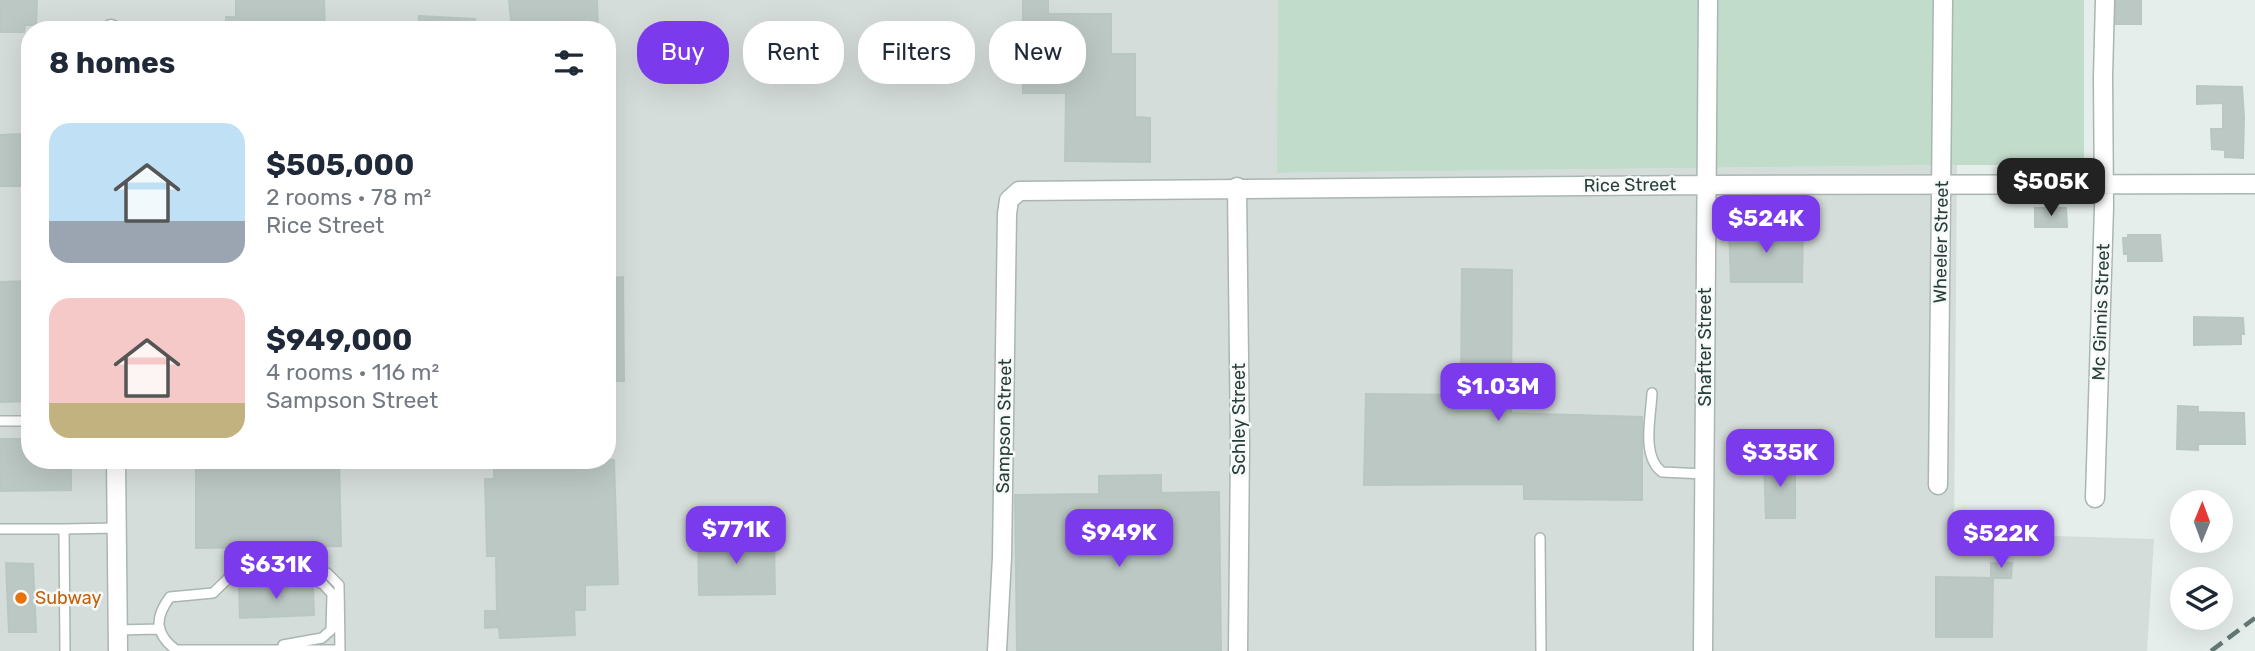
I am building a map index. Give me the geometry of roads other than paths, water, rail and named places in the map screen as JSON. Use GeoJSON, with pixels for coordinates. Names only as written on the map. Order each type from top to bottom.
{"type":"FeatureCollection","features":[{"type":"Feature","properties":{"kind":"street","name":"Shafter Street"},"geometry":{"type":"LineString","coordinates":[[1703,651],[1708,0]]}},
{"type":"Feature","properties":{"kind":"street","name":"Wheeler Street"},"geometry":{"type":"LineString","coordinates":[[1938,485],[1943,0]]}},
{"type":"Feature","properties":{"kind":"street","name":"Mc Ginnis Street"},"geometry":{"type":"LineString","coordinates":[[2095,498],[2104,184],[2105,0]]}},
{"type":"Feature","properties":{"kind":"street","name":"Rice Street"},"geometry":{"type":"LineString","coordinates":[[1009,200],[1019,191],[1033,190],[1237,187],[2255,184]]}},
{"type":"Feature","properties":{"kind":"street","name":"Schley Street"},"geometry":{"type":"LineString","coordinates":[[1237,187],[1240,446],[1238,651]]}},
{"type":"Feature","properties":{"kind":"street","name":"Sampson Street"},"geometry":{"type":"LineString","coordinates":[[997,651],[1002,556],[1009,200]]}},
{"type":"Feature","properties":{"kind":"street"},"geometry":{"type":"LineString","coordinates":[[116,469],[118,651]]}},
{"type":"Feature","properties":{"kind":"lane"},"geometry":{"type":"LineString","coordinates":[[1652,393],[1649,447],[1658,470],[1704,474]]}},
{"type":"Feature","properties":{"kind":"lane"},"geometry":{"type":"LineString","coordinates":[[0,421],[21,421]]}},
{"type":"Feature","properties":{"kind":"lane"},"geometry":{"type":"LineString","coordinates":[[0,529],[117,528]]}},
{"type":"Feature","properties":{"kind":"lane"},"geometry":{"type":"LineString","coordinates":[[65,529],[65,651]]}},
{"type":"Feature","properties":{"kind":"lane"},"geometry":{"type":"LineString","coordinates":[[1539,538],[1541,651]]}},
{"type":"Feature","properties":{"kind":"lane"},"geometry":{"type":"LineString","coordinates":[[238,569],[312,569],[327,573],[339,585],[340,650],[176,650],[165,642],[159,629],[161,610],[170,597],[213,593],[228,578],[238,569]]}},
{"type":"Feature","properties":{"kind":"lane"},"geometry":{"type":"LineString","coordinates":[[228,578],[309,578],[323,584],[332,594],[331,630],[322,638],[268,649]]}},
{"type":"Feature","properties":{"kind":"lane"},"geometry":{"type":"LineString","coordinates":[[118,630],[159,629]]}},
{"type":"Feature","properties":{"kind":"railway"},"geometry":{"type":"LineString","coordinates":[[2211,651],[2255,618]]}},
{"type":"Feature","properties":{"kind":"place","name":"Subway"},"geometry":{"type":"Point","coordinates":[21,598]}}]}
